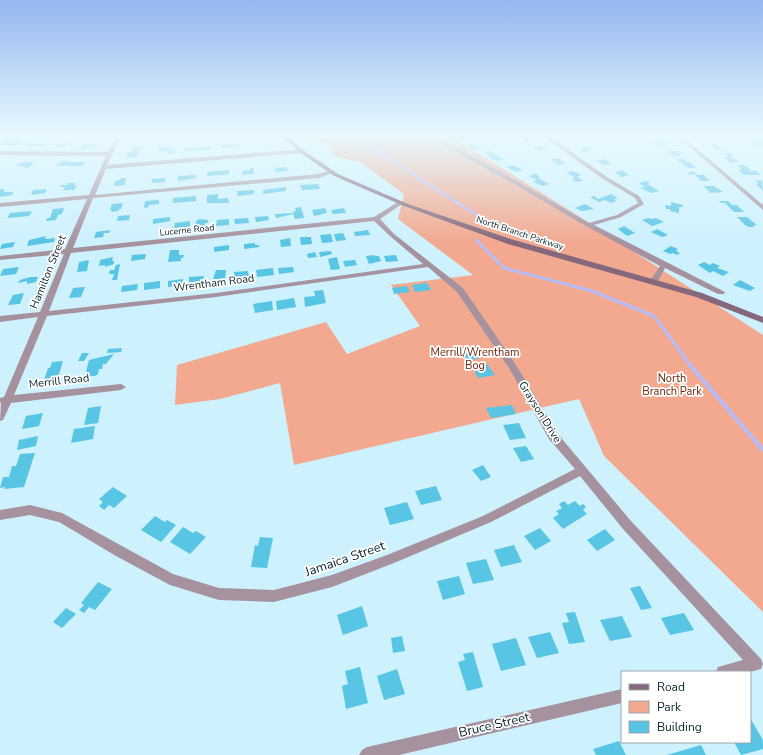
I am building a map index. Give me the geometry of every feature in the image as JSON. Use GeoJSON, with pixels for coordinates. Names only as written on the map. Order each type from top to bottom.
{"type":"FeatureCollection","features":[{"type":"Feature","properties":{"kind":"street","name":"Hamilton Street"},"geometry":{"type":"LineString","coordinates":[[0,417],[4,400],[44,313],[68,251],[103,171]]}},
{"type":"Feature","properties":{"kind":"street"},"geometry":{"type":"LineString","coordinates":[[495,171],[588,225],[664,265],[721,292]]}},
{"type":"Feature","properties":{"kind":"street"},"geometry":{"type":"LineString","coordinates":[[588,225],[619,216],[641,204],[637,197],[595,171]]}},
{"type":"Feature","properties":{"kind":"street"},"geometry":{"type":"LineString","coordinates":[[720,171],[763,208]]}},
{"type":"Feature","properties":{"kind":"street"},"geometry":{"type":"LineString","coordinates":[[0,205],[319,176],[332,172]]}},
{"type":"Feature","properties":{"kind":"street","name":"North Branch Parkway"},"geometry":{"type":"LineString","coordinates":[[332,172],[400,203],[518,244],[602,269],[699,295],[763,320]]}},
{"type":"Feature","properties":{"kind":"street"},"geometry":{"type":"LineString","coordinates":[[376,219],[400,203]]}},
{"type":"Feature","properties":{"kind":"street","name":"Lucerne Road"},"geometry":{"type":"LineString","coordinates":[[0,258],[376,219]]}},
{"type":"Feature","properties":{"kind":"street","name":"Grayson Drive"},"geometry":{"type":"LineString","coordinates":[[376,219],[392,235],[460,290],[513,367],[553,436],[627,525],[756,664],[728,671]]}},
{"type":"Feature","properties":{"kind":"street","name":"Wrentham Road"},"geometry":{"type":"LineString","coordinates":[[0,319],[216,295],[430,265]]}},
{"type":"Feature","properties":{"kind":"street"},"geometry":{"type":"LineString","coordinates":[[654,282],[664,265]]}},
{"type":"Feature","properties":{"kind":"street","name":"Merrill Road"},"geometry":{"type":"LineString","coordinates":[[4,400],[121,387]]}},
{"type":"Feature","properties":{"kind":"street","name":"Jamaica Street"},"geometry":{"type":"LineString","coordinates":[[0,515],[30,510],[62,518],[170,579],[219,594],[274,596],[332,581],[397,556],[487,519],[581,470]]}},
{"type":"Feature","properties":{"kind":"street","name":"Bruce Street"},"geometry":{"type":"LineString","coordinates":[[367,755],[621,696]]}},
{"type":"Feature","properties":{"kind":"green space","name":"North Branch Park"},"geometry":{"type":"Polygon","coordinates":[[[373,171],[507,171],[763,335],[763,612],[604,456],[579,399],[294,465],[280,383],[220,399],[175,405],[177,365],[326,322],[347,354],[420,326],[391,285],[473,275],[398,219],[404,194],[373,171]]]}},
{"type":"Feature","properties":{"kind":"building"},"geometry":{"type":"Polygon","coordinates":[[[229,171],[229,174],[207,176],[207,172],[229,171]]]}},
{"type":"Feature","properties":{"kind":"building"},"geometry":{"type":"Polygon","coordinates":[[[242,171],[254,171],[254,174],[242,175],[242,171]]]}},
{"type":"Feature","properties":{"kind":"building"},"geometry":{"type":"Polygon","coordinates":[[[574,171],[582,175],[577,176],[583,181],[576,182],[572,179],[575,178],[566,172],[574,171]]]}},
{"type":"Feature","properties":{"kind":"building"},"geometry":{"type":"Polygon","coordinates":[[[624,171],[629,175],[621,177],[615,172],[624,171]]]}},
{"type":"Feature","properties":{"kind":"building"},"geometry":{"type":"Polygon","coordinates":[[[739,171],[756,171],[761,175],[744,175],[739,171]]]}},
{"type":"Feature","properties":{"kind":"building"},"geometry":{"type":"Polygon","coordinates":[[[688,172],[704,175],[710,181],[701,181],[694,174],[690,175],[688,172]]]}},
{"type":"Feature","properties":{"kind":"building"},"geometry":{"type":"Polygon","coordinates":[[[535,173],[540,177],[538,178],[549,184],[543,186],[533,182],[537,180],[529,176],[535,173]]]}},
{"type":"Feature","properties":{"kind":"building"},"geometry":{"type":"Polygon","coordinates":[[[196,175],[196,178],[178,181],[178,176],[196,175]]]}},
{"type":"Feature","properties":{"kind":"building"},"geometry":{"type":"Polygon","coordinates":[[[120,178],[126,178],[125,185],[114,186],[115,181],[120,180],[120,178]]]}},
{"type":"Feature","properties":{"kind":"building"},"geometry":{"type":"Polygon","coordinates":[[[165,178],[165,182],[152,183],[152,179],[165,178]]]}},
{"type":"Feature","properties":{"kind":"building"},"geometry":{"type":"Polygon","coordinates":[[[755,180],[763,181],[763,191],[756,184],[759,184],[755,180]]]}},
{"type":"Feature","properties":{"kind":"building"},"geometry":{"type":"Polygon","coordinates":[[[647,181],[650,183],[647,184],[659,191],[652,193],[640,188],[645,187],[639,183],[647,181]]]}},
{"type":"Feature","properties":{"kind":"building"},"geometry":{"type":"Polygon","coordinates":[[[67,183],[75,183],[74,185],[77,185],[74,190],[63,190],[65,187],[60,187],[61,185],[67,185],[67,183]]]}},
{"type":"Feature","properties":{"kind":"building"},"geometry":{"type":"Polygon","coordinates":[[[318,184],[320,189],[302,190],[300,185],[318,184]]]}},
{"type":"Feature","properties":{"kind":"building"},"geometry":{"type":"Polygon","coordinates":[[[704,186],[714,186],[723,192],[710,193],[704,186]]]}},
{"type":"Feature","properties":{"kind":"building"},"geometry":{"type":"Polygon","coordinates":[[[286,187],[286,191],[263,194],[263,190],[286,187]]]}},
{"type":"Feature","properties":{"kind":"building"},"geometry":{"type":"Polygon","coordinates":[[[0,189],[4,189],[4,192],[13,192],[12,195],[0,197],[0,189]]]}},
{"type":"Feature","properties":{"kind":"building"},"geometry":{"type":"Polygon","coordinates":[[[47,189],[45,193],[31,195],[33,190],[47,189]]]}},
{"type":"Feature","properties":{"kind":"building"},"geometry":{"type":"Polygon","coordinates":[[[254,190],[254,194],[238,196],[237,191],[254,190]]]}},
{"type":"Feature","properties":{"kind":"building"},"geometry":{"type":"Polygon","coordinates":[[[218,194],[218,199],[228,198],[229,203],[207,203],[207,195],[218,194]]]}},
{"type":"Feature","properties":{"kind":"building"},"geometry":{"type":"Polygon","coordinates":[[[611,194],[618,198],[614,199],[616,201],[611,203],[605,200],[599,202],[590,197],[594,196],[598,199],[611,194]]]}},
{"type":"Feature","properties":{"kind":"building"},"geometry":{"type":"Polygon","coordinates":[[[196,196],[196,201],[173,203],[173,198],[196,196]]]}},
{"type":"Feature","properties":{"kind":"building"},"geometry":{"type":"Polygon","coordinates":[[[159,200],[159,204],[149,205],[149,207],[144,208],[145,201],[159,200]]]}},
{"type":"Feature","properties":{"kind":"building"},"geometry":{"type":"Polygon","coordinates":[[[719,201],[728,201],[732,205],[737,205],[744,212],[734,212],[725,203],[721,203],[719,201]]]}},
{"type":"Feature","properties":{"kind":"building"},"geometry":{"type":"Polygon","coordinates":[[[671,202],[683,205],[683,207],[679,207],[679,213],[666,209],[665,205],[671,206],[671,202]]]}},
{"type":"Feature","properties":{"kind":"building"},"geometry":{"type":"Polygon","coordinates":[[[123,203],[121,209],[111,212],[112,210],[110,210],[112,204],[123,203]]]}},
{"type":"Feature","properties":{"kind":"building"},"geometry":{"type":"Polygon","coordinates":[[[585,204],[594,209],[582,211],[575,208],[585,204]]]}},
{"type":"Feature","properties":{"kind":"building"},"geometry":{"type":"Polygon","coordinates":[[[301,207],[304,218],[295,219],[293,214],[276,218],[275,214],[294,213],[293,211],[296,211],[295,208],[301,207]]]}},
{"type":"Feature","properties":{"kind":"building"},"geometry":{"type":"Polygon","coordinates":[[[64,208],[62,214],[58,215],[56,220],[46,221],[47,218],[50,218],[53,209],[64,208]]]}},
{"type":"Feature","properties":{"kind":"building"},"geometry":{"type":"Polygon","coordinates":[[[325,208],[327,213],[314,216],[312,210],[325,208]]]}},
{"type":"Feature","properties":{"kind":"building"},"geometry":{"type":"Polygon","coordinates":[[[344,208],[346,213],[333,214],[331,210],[344,208]]]}},
{"type":"Feature","properties":{"kind":"building"},"geometry":{"type":"Polygon","coordinates":[[[32,211],[29,216],[7,218],[10,213],[32,211]]]}},
{"type":"Feature","properties":{"kind":"building"},"geometry":{"type":"Polygon","coordinates":[[[130,215],[129,220],[117,221],[118,216],[130,215]]]}},
{"type":"Feature","properties":{"kind":"building"},"geometry":{"type":"Polygon","coordinates":[[[268,216],[269,220],[256,222],[255,217],[268,216]]]}},
{"type":"Feature","properties":{"kind":"building"},"geometry":{"type":"Polygon","coordinates":[[[170,217],[170,221],[153,224],[153,219],[170,217]]]}},
{"type":"Feature","properties":{"kind":"building"},"geometry":{"type":"Polygon","coordinates":[[[737,217],[747,217],[757,225],[753,225],[754,227],[749,227],[737,217]]]}},
{"type":"Feature","properties":{"kind":"building"},"geometry":{"type":"Polygon","coordinates":[[[248,218],[249,223],[235,224],[234,219],[248,218]]]}},
{"type":"Feature","properties":{"kind":"building"},"geometry":{"type":"Polygon","coordinates":[[[656,218],[664,222],[652,226],[642,220],[656,218]]]}},
{"type":"Feature","properties":{"kind":"building"},"geometry":{"type":"Polygon","coordinates":[[[199,219],[208,220],[208,223],[205,223],[204,227],[195,227],[196,221],[199,219]]]}},
{"type":"Feature","properties":{"kind":"building"},"geometry":{"type":"Polygon","coordinates":[[[229,219],[229,225],[216,226],[217,220],[229,219]]]}},
{"type":"Feature","properties":{"kind":"building"},"geometry":{"type":"Polygon","coordinates":[[[190,221],[190,227],[174,228],[175,223],[190,221]]]}},
{"type":"Feature","properties":{"kind":"building"},"geometry":{"type":"Polygon","coordinates":[[[624,226],[635,233],[627,236],[618,229],[624,226]]]}},
{"type":"Feature","properties":{"kind":"building"},"geometry":{"type":"Polygon","coordinates":[[[657,229],[668,235],[662,237],[651,232],[657,229]]]}},
{"type":"Feature","properties":{"kind":"building"},"geometry":{"type":"Polygon","coordinates":[[[110,230],[109,233],[104,233],[103,237],[94,238],[96,232],[110,230]]]}},
{"type":"Feature","properties":{"kind":"building"},"geometry":{"type":"Polygon","coordinates":[[[368,230],[370,235],[355,236],[354,232],[368,230]]]}},
{"type":"Feature","properties":{"kind":"building"},"geometry":{"type":"Polygon","coordinates":[[[343,233],[346,240],[336,241],[334,234],[343,233]]]}},
{"type":"Feature","properties":{"kind":"building"},"geometry":{"type":"Polygon","coordinates":[[[331,234],[333,242],[322,243],[320,235],[331,234]]]}},
{"type":"Feature","properties":{"kind":"building"},"geometry":{"type":"Polygon","coordinates":[[[46,236],[45,239],[55,238],[54,242],[27,246],[29,240],[46,236]]]}},
{"type":"Feature","properties":{"kind":"building"},"geometry":{"type":"Polygon","coordinates":[[[300,237],[311,237],[312,244],[301,245],[300,237]]]}},
{"type":"Feature","properties":{"kind":"building"},"geometry":{"type":"Polygon","coordinates":[[[290,238],[291,246],[281,247],[280,240],[290,238]]]}},
{"type":"Feature","properties":{"kind":"building"},"geometry":{"type":"Polygon","coordinates":[[[15,242],[13,247],[0,249],[2,244],[15,242]]]}},
{"type":"Feature","properties":{"kind":"building"},"geometry":{"type":"Polygon","coordinates":[[[255,243],[255,245],[259,245],[259,247],[244,249],[244,244],[255,243]]]}},
{"type":"Feature","properties":{"kind":"building"},"geometry":{"type":"Polygon","coordinates":[[[229,245],[229,250],[214,252],[214,247],[229,245]]]}},
{"type":"Feature","properties":{"kind":"building"},"geometry":{"type":"Polygon","coordinates":[[[671,246],[678,249],[676,251],[680,253],[677,255],[663,251],[671,246]]]}},
{"type":"Feature","properties":{"kind":"building"},"geometry":{"type":"Polygon","coordinates":[[[170,250],[179,250],[179,255],[184,255],[183,258],[181,258],[181,261],[168,262],[170,250]]]}},
{"type":"Feature","properties":{"kind":"building"},"geometry":{"type":"Polygon","coordinates":[[[331,251],[332,254],[320,257],[319,252],[331,251]]]}},
{"type":"Feature","properties":{"kind":"building"},"geometry":{"type":"Polygon","coordinates":[[[315,252],[317,257],[308,258],[307,254],[315,252]]]}},
{"type":"Feature","properties":{"kind":"building"},"geometry":{"type":"Polygon","coordinates":[[[146,254],[145,259],[131,261],[132,255],[146,254]]]}},
{"type":"Feature","properties":{"kind":"building"},"geometry":{"type":"Polygon","coordinates":[[[396,255],[398,261],[386,262],[384,256],[396,255]]]}},
{"type":"Feature","properties":{"kind":"building"},"geometry":{"type":"Polygon","coordinates":[[[366,256],[379,256],[381,261],[369,264],[366,256]]]}},
{"type":"Feature","properties":{"kind":"building"},"geometry":{"type":"Polygon","coordinates":[[[113,257],[112,261],[114,261],[114,264],[105,267],[105,265],[99,266],[100,260],[113,257]]]}},
{"type":"Feature","properties":{"kind":"building"},"geometry":{"type":"Polygon","coordinates":[[[337,257],[340,269],[331,270],[328,259],[337,257]]]}},
{"type":"Feature","properties":{"kind":"building"},"geometry":{"type":"Polygon","coordinates":[[[89,260],[87,271],[77,272],[79,262],[89,260]]]}},
{"type":"Feature","properties":{"kind":"building"},"geometry":{"type":"Polygon","coordinates":[[[355,260],[357,265],[345,267],[343,261],[355,260]]]}},
{"type":"Feature","properties":{"kind":"building"},"geometry":{"type":"Polygon","coordinates":[[[704,262],[710,265],[713,263],[720,266],[717,268],[729,272],[723,276],[713,271],[710,273],[698,265],[704,262]]]}},
{"type":"Feature","properties":{"kind":"building"},"geometry":{"type":"Polygon","coordinates":[[[120,264],[117,280],[112,280],[114,274],[109,274],[110,270],[114,270],[116,265],[120,264]]]}},
{"type":"Feature","properties":{"kind":"building"},"geometry":{"type":"Polygon","coordinates":[[[19,267],[16,274],[0,276],[3,269],[19,267]]]}},
{"type":"Feature","properties":{"kind":"building"},"geometry":{"type":"Polygon","coordinates":[[[293,267],[294,272],[279,274],[278,268],[293,267]]]}},
{"type":"Feature","properties":{"kind":"building"},"geometry":{"type":"Polygon","coordinates":[[[273,268],[274,275],[257,277],[256,270],[273,268]]]}},
{"type":"Feature","properties":{"kind":"building"},"geometry":{"type":"Polygon","coordinates":[[[216,270],[226,270],[225,280],[217,281],[217,279],[213,279],[216,270]]]}},
{"type":"Feature","properties":{"kind":"building"},"geometry":{"type":"Polygon","coordinates":[[[248,271],[249,277],[235,279],[234,272],[248,271]]]}},
{"type":"Feature","properties":{"kind":"building"},"geometry":{"type":"Polygon","coordinates":[[[204,276],[203,282],[189,284],[189,277],[204,276]]]}},
{"type":"Feature","properties":{"kind":"building"},"geometry":{"type":"Polygon","coordinates":[[[30,277],[38,277],[36,282],[27,284],[27,281],[18,283],[20,280],[30,277]]]}},
{"type":"Feature","properties":{"kind":"building"},"geometry":{"type":"Polygon","coordinates":[[[183,279],[183,285],[168,287],[168,281],[183,279]]]}},
{"type":"Feature","properties":{"kind":"building"},"geometry":{"type":"Polygon","coordinates":[[[740,280],[755,288],[750,291],[733,285],[740,280]]]}},
{"type":"Feature","properties":{"kind":"building"},"geometry":{"type":"Polygon","coordinates":[[[160,281],[160,288],[144,290],[144,283],[160,281]]]}},
{"type":"Feature","properties":{"kind":"building"},"geometry":{"type":"Polygon","coordinates":[[[427,283],[431,290],[415,292],[412,285],[427,283]]]}},
{"type":"Feature","properties":{"kind":"building"},"geometry":{"type":"Polygon","coordinates":[[[138,284],[137,290],[121,292],[122,286],[138,284]]]}},
{"type":"Feature","properties":{"kind":"building"},"geometry":{"type":"Polygon","coordinates":[[[407,286],[410,292],[394,294],[392,288],[407,286]]]}},
{"type":"Feature","properties":{"kind":"building"},"geometry":{"type":"Polygon","coordinates":[[[85,287],[81,297],[69,298],[73,288],[85,287]]]}},
{"type":"Feature","properties":{"kind":"building"},"geometry":{"type":"Polygon","coordinates":[[[323,290],[326,303],[305,307],[304,297],[315,296],[314,291],[323,290]]]}},
{"type":"Feature","properties":{"kind":"building"},"geometry":{"type":"Polygon","coordinates":[[[24,293],[20,304],[8,305],[13,295],[24,293]]]}},
{"type":"Feature","properties":{"kind":"building"},"geometry":{"type":"Polygon","coordinates":[[[294,298],[296,307],[277,310],[276,301],[294,298]]]}},
{"type":"Feature","properties":{"kind":"building"},"geometry":{"type":"Polygon","coordinates":[[[272,301],[273,310],[255,313],[253,304],[272,301]]]}},
{"type":"Feature","properties":{"kind":"building"},"geometry":{"type":"Polygon","coordinates":[[[476,346],[480,354],[477,355],[480,358],[466,361],[460,350],[476,346]]]}},
{"type":"Feature","properties":{"kind":"building"},"geometry":{"type":"Polygon","coordinates":[[[122,348],[121,352],[107,353],[108,349],[122,348]]]}},
{"type":"Feature","properties":{"kind":"building"},"geometry":{"type":"Polygon","coordinates":[[[82,353],[89,353],[84,361],[78,361],[82,353]]]}},
{"type":"Feature","properties":{"kind":"building"},"geometry":{"type":"Polygon","coordinates":[[[114,354],[106,364],[103,364],[102,369],[99,369],[98,374],[95,376],[85,376],[89,360],[114,354]]]}},
{"type":"Feature","properties":{"kind":"building"},"geometry":{"type":"Polygon","coordinates":[[[63,361],[57,381],[43,383],[48,368],[50,368],[52,362],[63,361]]]}},
{"type":"Feature","properties":{"kind":"building"},"geometry":{"type":"Polygon","coordinates":[[[486,363],[495,375],[478,378],[472,365],[486,363]]]}},
{"type":"Feature","properties":{"kind":"building"},"geometry":{"type":"Polygon","coordinates":[[[512,405],[516,414],[491,418],[486,408],[512,405]]]}},
{"type":"Feature","properties":{"kind":"building"},"geometry":{"type":"Polygon","coordinates":[[[101,406],[98,423],[84,425],[88,408],[101,406]]]}},
{"type":"Feature","properties":{"kind":"building"},"geometry":{"type":"Polygon","coordinates":[[[43,413],[39,426],[22,429],[26,416],[43,413]]]}},
{"type":"Feature","properties":{"kind":"building"},"geometry":{"type":"Polygon","coordinates":[[[519,423],[526,438],[510,440],[503,425],[519,423]]]}},
{"type":"Feature","properties":{"kind":"building"},"geometry":{"type":"Polygon","coordinates":[[[95,426],[93,439],[71,443],[74,429],[95,426]]]}},
{"type":"Feature","properties":{"kind":"building"},"geometry":{"type":"Polygon","coordinates":[[[38,436],[36,446],[17,450],[19,440],[38,436]]]}},
{"type":"Feature","properties":{"kind":"building"},"geometry":{"type":"Polygon","coordinates":[[[526,446],[534,459],[521,462],[513,448],[526,446]]]}},
{"type":"Feature","properties":{"kind":"building"},"geometry":{"type":"Polygon","coordinates":[[[35,453],[24,487],[0,488],[3,477],[9,477],[12,466],[16,466],[20,454],[35,453]]]}},
{"type":"Feature","properties":{"kind":"building"},"geometry":{"type":"Polygon","coordinates":[[[483,465],[491,477],[481,481],[472,470],[483,465]]]}},
{"type":"Feature","properties":{"kind":"building"},"geometry":{"type":"Polygon","coordinates":[[[436,486],[442,500],[421,505],[415,491],[436,486]]]}},
{"type":"Feature","properties":{"kind":"building"},"geometry":{"type":"Polygon","coordinates":[[[113,487],[127,496],[114,508],[109,505],[104,510],[99,506],[103,502],[99,499],[113,487]]]}},
{"type":"Feature","properties":{"kind":"building"},"geometry":{"type":"Polygon","coordinates":[[[564,501],[568,505],[575,501],[580,506],[583,504],[586,507],[583,510],[587,514],[563,529],[553,518],[559,514],[556,511],[562,508],[559,504],[564,501]]]}},
{"type":"Feature","properties":{"kind":"building"},"geometry":{"type":"Polygon","coordinates":[[[407,502],[414,519],[390,525],[384,508],[407,502]]]}},
{"type":"Feature","properties":{"kind":"building"},"geometry":{"type":"Polygon","coordinates":[[[155,516],[165,522],[167,520],[176,525],[161,542],[141,530],[155,516]]]}},
{"type":"Feature","properties":{"kind":"building"},"geometry":{"type":"Polygon","coordinates":[[[183,527],[193,533],[196,531],[206,537],[190,554],[170,542],[183,527]]]}},
{"type":"Feature","properties":{"kind":"building"},"geometry":{"type":"Polygon","coordinates":[[[540,528],[551,541],[535,550],[524,536],[540,528]]]}},
{"type":"Feature","properties":{"kind":"building"},"geometry":{"type":"Polygon","coordinates":[[[605,529],[615,540],[597,551],[587,540],[605,529]]]}},
{"type":"Feature","properties":{"kind":"building"},"geometry":{"type":"Polygon","coordinates":[[[260,537],[273,538],[267,568],[251,567],[255,545],[258,546],[260,537]]]}},
{"type":"Feature","properties":{"kind":"building"},"geometry":{"type":"Polygon","coordinates":[[[514,545],[522,562],[501,567],[494,550],[514,545]]]}},
{"type":"Feature","properties":{"kind":"building"},"geometry":{"type":"Polygon","coordinates":[[[486,559],[494,580],[473,584],[466,563],[486,559]]]}},
{"type":"Feature","properties":{"kind":"building"},"geometry":{"type":"Polygon","coordinates":[[[459,576],[465,594],[443,600],[437,581],[459,576]]]}},
{"type":"Feature","properties":{"kind":"building"},"geometry":{"type":"Polygon","coordinates":[[[98,582],[112,589],[95,610],[89,607],[84,613],[79,610],[84,605],[81,603],[98,582]]]}},
{"type":"Feature","properties":{"kind":"building"},"geometry":{"type":"Polygon","coordinates":[[[640,586],[652,608],[641,610],[630,588],[640,586]]]}},
{"type":"Feature","properties":{"kind":"building"},"geometry":{"type":"Polygon","coordinates":[[[362,606],[368,626],[343,635],[337,615],[362,606]]]}},
{"type":"Feature","properties":{"kind":"building"},"geometry":{"type":"Polygon","coordinates":[[[66,608],[76,614],[62,628],[53,622],[66,608]]]}},
{"type":"Feature","properties":{"kind":"building"},"geometry":{"type":"Polygon","coordinates":[[[575,612],[585,642],[569,644],[562,623],[569,622],[566,613],[575,612]]]}},
{"type":"Feature","properties":{"kind":"building"},"geometry":{"type":"Polygon","coordinates":[[[684,613],[694,630],[670,635],[661,618],[684,613]]]}},
{"type":"Feature","properties":{"kind":"building"},"geometry":{"type":"Polygon","coordinates":[[[622,616],[632,637],[610,641],[600,620],[622,616]]]}},
{"type":"Feature","properties":{"kind":"building"},"geometry":{"type":"Polygon","coordinates":[[[550,632],[559,653],[537,658],[528,637],[550,632]]]}},
{"type":"Feature","properties":{"kind":"building"},"geometry":{"type":"Polygon","coordinates":[[[402,636],[405,651],[393,653],[391,638],[402,636]]]}},
{"type":"Feature","properties":{"kind":"building"},"geometry":{"type":"Polygon","coordinates":[[[516,638],[526,665],[501,671],[492,644],[516,638]]]}},
{"type":"Feature","properties":{"kind":"building"},"geometry":{"type":"Polygon","coordinates":[[[473,652],[483,687],[467,691],[458,662],[465,660],[463,654],[473,652]]]}},
{"type":"Feature","properties":{"kind":"building"},"geometry":{"type":"Polygon","coordinates":[[[360,667],[368,703],[346,709],[342,686],[348,684],[345,671],[360,667]]]}},
{"type":"Feature","properties":{"kind":"building"},"geometry":{"type":"Polygon","coordinates":[[[397,669],[405,694],[384,700],[377,676],[397,669]]]}},
{"type":"Feature","properties":{"kind":"building"},"geometry":{"type":"Polygon","coordinates":[[[751,720],[763,740],[763,749],[741,755],[735,743],[751,743],[751,720]]]}},
{"type":"Feature","properties":{"kind":"building"},"geometry":{"type":"Polygon","coordinates":[[[619,741],[626,755],[596,755],[593,749],[619,741]]]}},
{"type":"Feature","properties":{"kind":"building"},"geometry":{"type":"Polygon","coordinates":[[[701,745],[706,755],[667,755],[701,745]]]}},
{"type":"Feature","properties":{"kind":"waterway"},"geometry":{"type":"LineString","coordinates":[[408,171],[490,224]]}},
{"type":"Feature","properties":{"kind":"waterway"},"geometry":{"type":"LineString","coordinates":[[476,240],[504,268],[592,291],[654,316],[690,365]]}},
{"type":"Feature","properties":{"kind":"waterway"},"geometry":{"type":"LineString","coordinates":[[689,364],[763,450]]}},
{"type":"Feature","properties":{"kind":"park label","name":"Merrill/Wrentham Bog"},"geometry":{"type":"Point","coordinates":[475,358]}}]}
